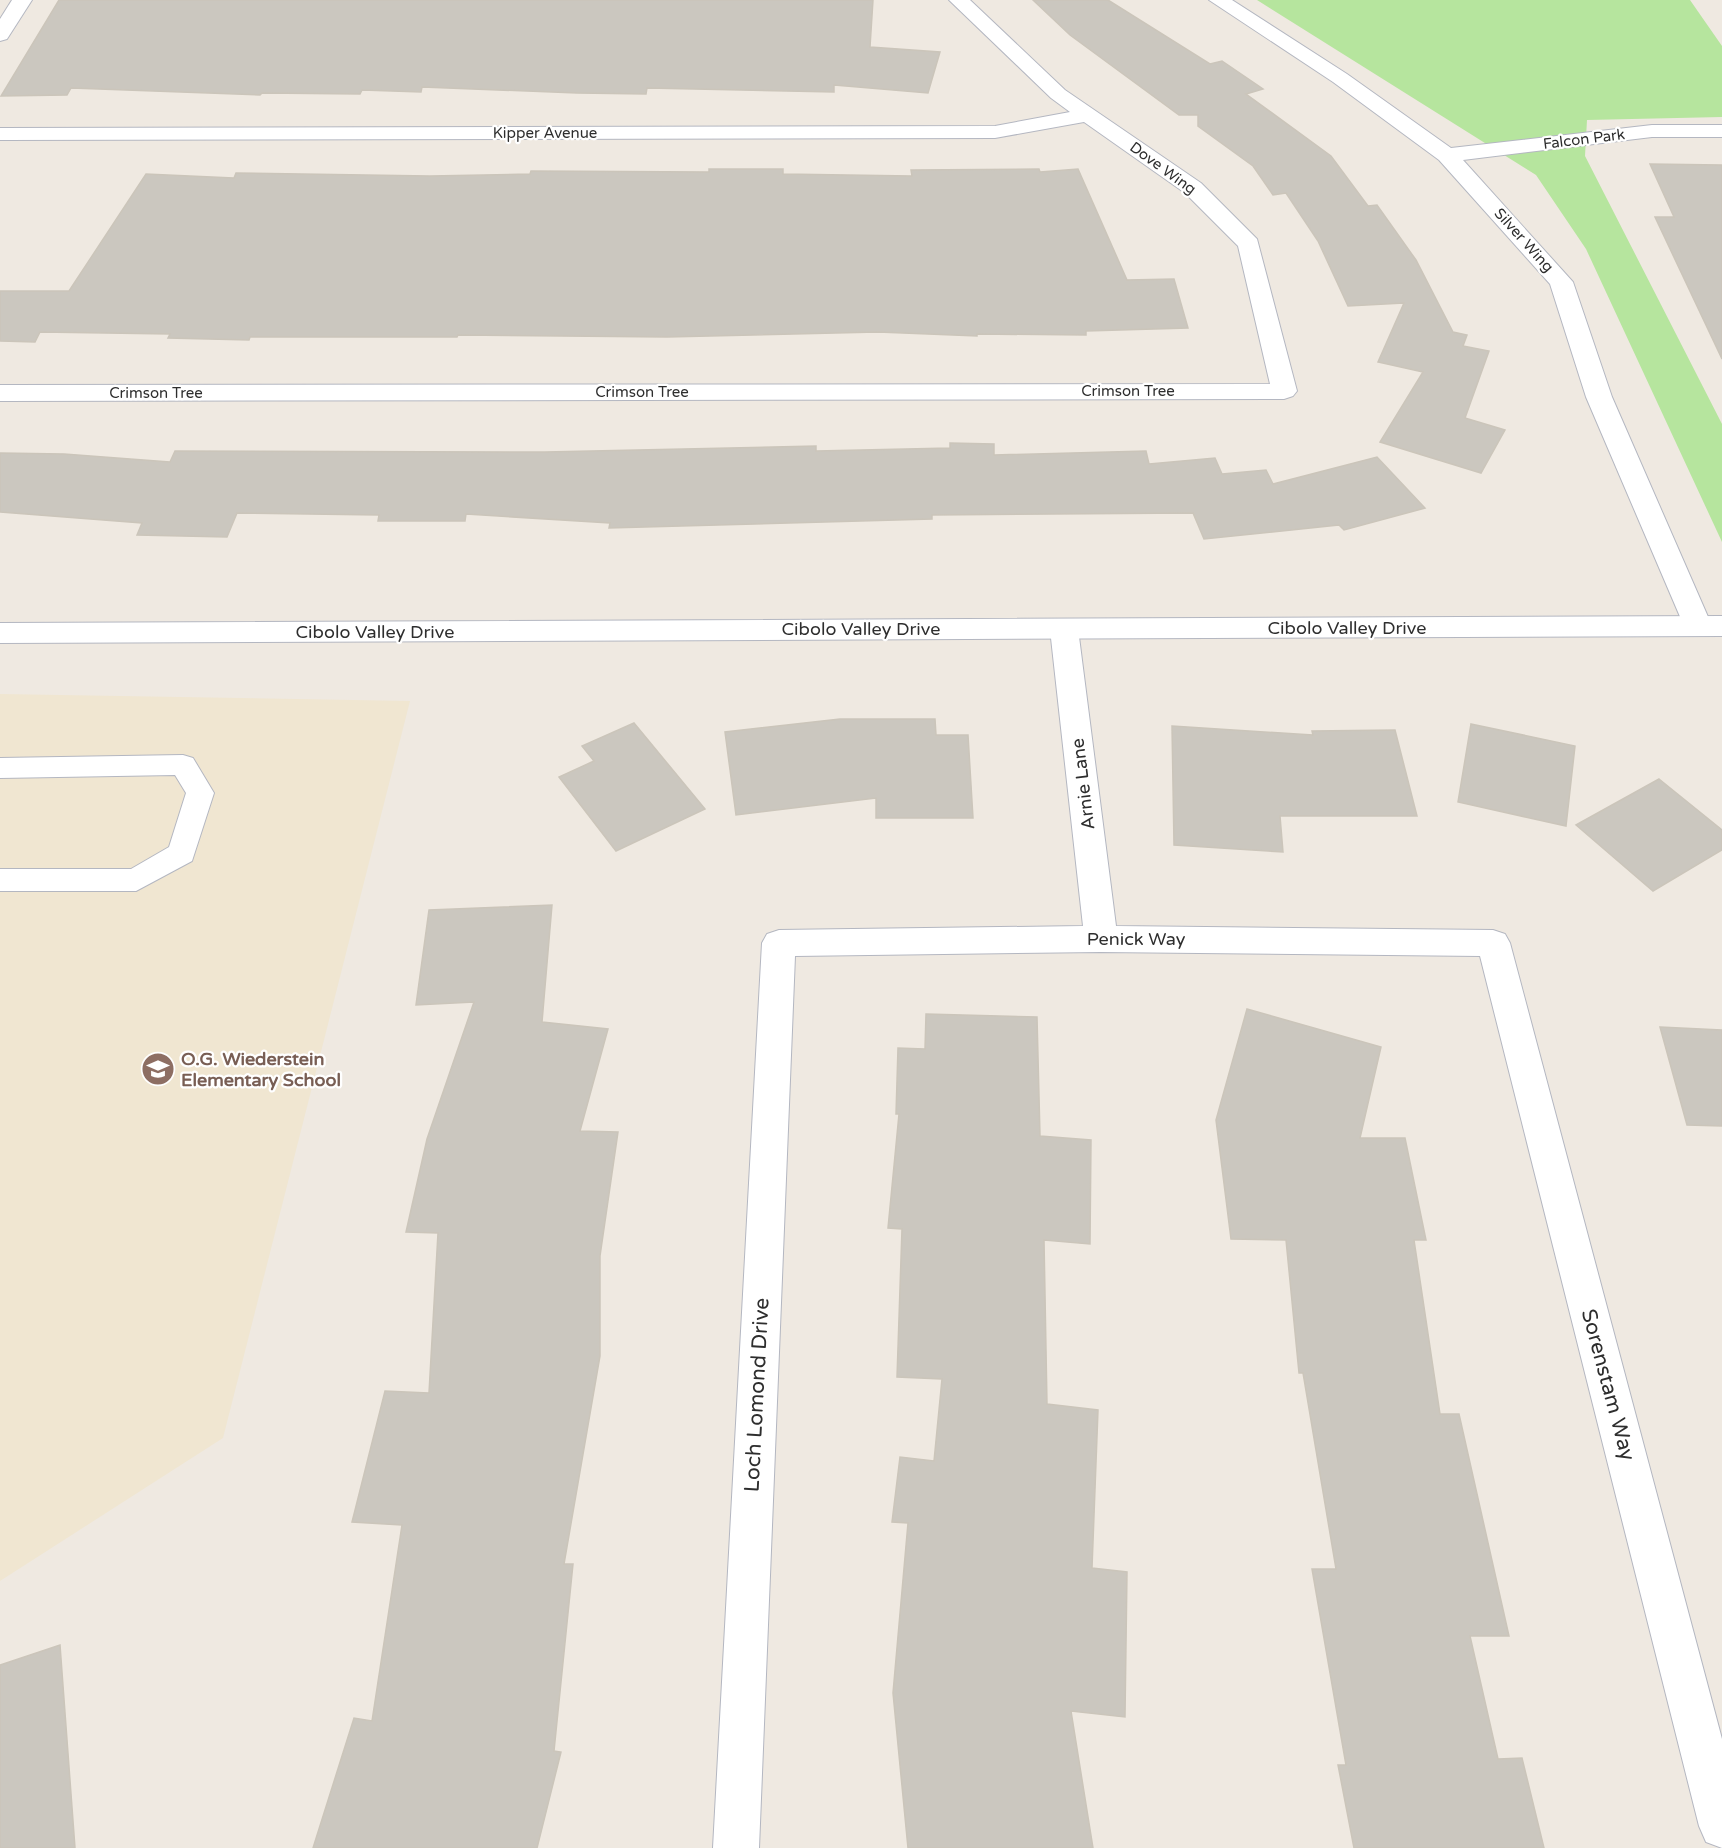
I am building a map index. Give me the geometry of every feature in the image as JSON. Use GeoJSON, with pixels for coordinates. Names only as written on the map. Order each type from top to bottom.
{"type":"FeatureCollection","features":[{"type":"Feature","properties":{"kind":"street"},"geometry":{"type":"LineString","coordinates":[[0,36],[22,0]]}},
{"type":"Feature","properties":{"kind":"street","name":"Dove Wing"},"geometry":{"type":"LineString","coordinates":[[959,0],[1058,94],[1193,188],[1249,244],[1284,391]]}},
{"type":"Feature","properties":{"kind":"street","name":"Silver Wing"},"geometry":{"type":"LineString","coordinates":[[1219,0],[1340,78],[1447,155],[1561,282],[1599,396],[1710,626]]}},
{"type":"Feature","properties":{"kind":"street","name":"Kipper Avenue"},"geometry":{"type":"LineString","coordinates":[[0,134],[995,132],[1088,115]]}},
{"type":"Feature","properties":{"kind":"street","name":"Falcon Park"},"geometry":{"type":"LineString","coordinates":[[1447,155],[1652,131],[1722,131]]}},
{"type":"Feature","properties":{"kind":"street","name":"Crimson Tree"},"geometry":{"type":"LineString","coordinates":[[0,393],[1284,391]]}},
{"type":"Feature","properties":{"kind":"street","name":"Cibolo Valley Drive"},"geometry":{"type":"LineString","coordinates":[[0,633],[1710,626]]}},
{"type":"Feature","properties":{"kind":"street","name":"Arnie Lane"},"geometry":{"type":"LineString","coordinates":[[1064,628],[1101,939]]}},
{"type":"Feature","properties":{"kind":"street","name":"Penick Way"},"geometry":{"type":"LineString","coordinates":[[779,943],[1101,939],[1493,943]]}},
{"type":"Feature","properties":{"kind":"street","name":"Loch Lomond Drive"},"geometry":{"type":"LineString","coordinates":[[736,1848],[779,943]]}},
{"type":"Feature","properties":{"kind":"street","name":"Sorenstam Way"},"geometry":{"type":"LineString","coordinates":[[1493,943],[1722,1826]]}},
{"type":"Feature","properties":{"kind":"lane"},"geometry":{"type":"LineString","coordinates":[[0,768],[183,765],[200,793],[182,853],[136,880],[0,880]]}},
{"type":"Feature","properties":{"kind":"shaded area","name":"O.G. Wiederstein Elementary School"},"geometry":{"type":"Polygon","coordinates":[[[0,694],[410,701],[223,1438],[0,1581],[0,694]]]}},
{"type":"Feature","properties":{"kind":"green space"},"geometry":{"type":"Polygon","coordinates":[[[1257,0],[1690,0],[1722,46],[1722,117],[1587,120],[1585,156],[1722,424],[1722,542],[1586,249],[1536,175],[1257,0]]]}},
{"type":"Feature","properties":{"kind":"building"},"geometry":{"type":"Polygon","coordinates":[[[59,0],[873,0],[870,47],[940,52],[928,93],[834,85],[834,92],[647,88],[646,94],[422,87],[421,92],[362,90],[360,94],[262,93],[260,95],[71,88],[67,95],[1,96],[59,0]]]}},
{"type":"Feature","properties":{"kind":"building"},"geometry":{"type":"Polygon","coordinates":[[[1033,0],[1108,0],[1210,64],[1222,61],[1263,89],[1246,94],[1331,156],[1368,206],[1377,205],[1416,260],[1453,332],[1467,335],[1463,346],[1489,351],[1465,418],[1505,430],[1481,473],[1380,442],[1423,372],[1378,362],[1404,303],[1348,306],[1318,241],[1286,193],[1273,195],[1253,166],[1198,126],[1198,115],[1179,115],[1070,35],[1033,0]]]}},
{"type":"Feature","properties":{"kind":"building"},"geometry":{"type":"Polygon","coordinates":[[[1650,164],[1722,165],[1722,359],[1655,217],[1674,217],[1650,164]]]}},
{"type":"Feature","properties":{"kind":"building"},"geometry":{"type":"Polygon","coordinates":[[[709,169],[783,169],[783,174],[912,176],[911,170],[1039,169],[1040,172],[1078,169],[1127,280],[1174,279],[1188,328],[1086,331],[1086,335],[977,334],[977,336],[878,332],[667,337],[458,335],[457,337],[250,337],[249,340],[168,338],[170,334],[40,332],[35,342],[0,341],[0,291],[69,291],[146,174],[234,178],[236,173],[430,176],[530,174],[531,171],[709,172],[709,169]]]}},
{"type":"Feature","properties":{"kind":"building"},"geometry":{"type":"Polygon","coordinates":[[[950,443],[994,444],[994,455],[1146,451],[1149,464],[1215,458],[1222,474],[1266,470],[1273,484],[1377,457],[1425,508],[1344,530],[1339,525],[1204,539],[1193,513],[932,515],[932,519],[609,528],[610,523],[466,514],[465,521],[378,521],[379,515],[237,513],[227,537],[137,535],[142,523],[0,512],[0,453],[64,454],[170,462],[175,451],[545,452],[816,446],[816,451],[950,448],[950,443]]]}},
{"type":"Feature","properties":{"kind":"building"},"geometry":{"type":"Polygon","coordinates":[[[840,719],[935,719],[936,735],[968,735],[973,818],[876,818],[876,798],[736,815],[725,732],[840,719]]]}},
{"type":"Feature","properties":{"kind":"building"},"geometry":{"type":"Polygon","coordinates":[[[634,723],[705,809],[616,851],[559,777],[594,761],[582,746],[634,723]]]}},
{"type":"Feature","properties":{"kind":"building"},"geometry":{"type":"Polygon","coordinates":[[[1471,724],[1575,746],[1566,826],[1458,802],[1471,724]]]}},
{"type":"Feature","properties":{"kind":"building"},"geometry":{"type":"Polygon","coordinates":[[[1172,726],[1313,735],[1312,731],[1395,730],[1417,816],[1280,816],[1283,852],[1174,845],[1172,726]]]}},
{"type":"Feature","properties":{"kind":"building"},"geometry":{"type":"Polygon","coordinates":[[[1659,779],[1722,830],[1722,850],[1653,891],[1576,825],[1659,779]]]}},
{"type":"Feature","properties":{"kind":"building"},"geometry":{"type":"Polygon","coordinates":[[[552,905],[542,1022],[608,1029],[580,1131],[618,1132],[600,1256],[600,1356],[564,1564],[573,1564],[554,1751],[561,1752],[537,1848],[313,1848],[354,1718],[372,1721],[402,1525],[352,1522],[385,1391],[429,1393],[438,1233],[406,1232],[427,1139],[474,1002],[416,1005],[429,910],[552,905]]]}},
{"type":"Feature","properties":{"kind":"building"},"geometry":{"type":"Polygon","coordinates":[[[1247,1009],[1381,1047],[1360,1138],[1405,1138],[1426,1240],[1414,1240],[1440,1414],[1459,1414],[1509,1636],[1470,1636],[1498,1759],[1522,1758],[1544,1848],[1354,1848],[1338,1765],[1346,1765],[1312,1569],[1336,1569],[1303,1373],[1299,1373],[1286,1240],[1231,1239],[1216,1120],[1247,1009]]]}},
{"type":"Feature","properties":{"kind":"building"},"geometry":{"type":"Polygon","coordinates":[[[926,1014],[1037,1017],[1040,1136],[1091,1140],[1090,1244],[1044,1240],[1047,1404],[1098,1410],[1092,1568],[1127,1572],[1125,1717],[1071,1711],[1093,1848],[908,1848],[893,1693],[908,1523],[892,1522],[900,1457],[934,1461],[942,1379],[897,1377],[902,1229],[888,1228],[899,1114],[896,1114],[898,1048],[925,1049],[926,1014]]]}},
{"type":"Feature","properties":{"kind":"building"},"geometry":{"type":"Polygon","coordinates":[[[1660,1027],[1722,1030],[1722,1126],[1687,1125],[1660,1027]]]}},
{"type":"Feature","properties":{"kind":"building"},"geometry":{"type":"Polygon","coordinates":[[[60,1645],[75,1848],[0,1848],[0,1665],[60,1645]]]}},
{"type":"Feature","properties":{"kind":"place","name":"O.G. Wiederstein Elementary School"},"geometry":{"type":"Point","coordinates":[158,1069]}}]}
